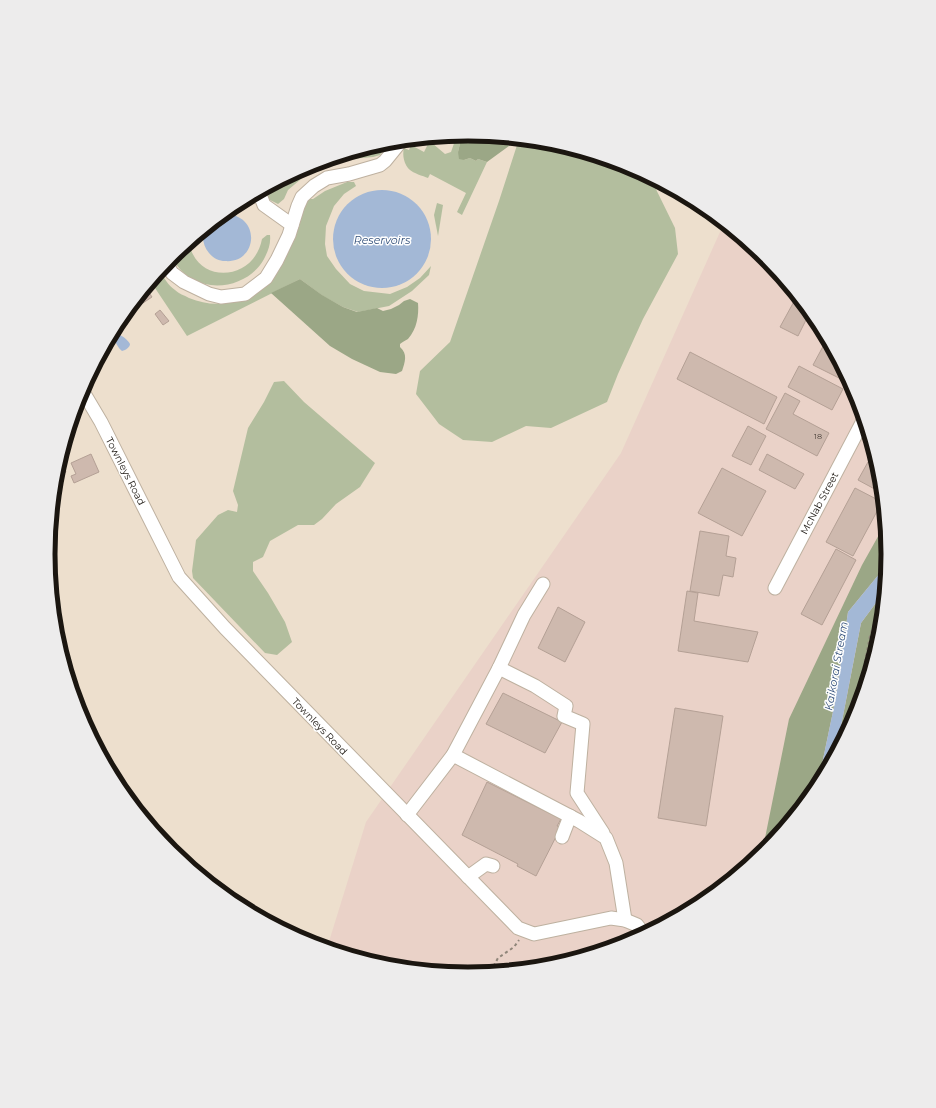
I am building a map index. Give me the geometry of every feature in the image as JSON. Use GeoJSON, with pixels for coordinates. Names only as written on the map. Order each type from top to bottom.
{"type":"FeatureCollection","features":[{"type":"Feature","properties":{"kind":"street"},"geometry":{"type":"LineString","coordinates":[[169,269],[172,274],[184,282],[209,294],[221,297],[245,294],[266,278],[277,260],[302,197],[314,186],[327,178],[349,174],[380,165],[386,161],[397,148]]}},
{"type":"Feature","properties":{"kind":"street"},"geometry":{"type":"LineString","coordinates":[[260,197],[264,205],[292,225]]}},
{"type":"Feature","properties":{"kind":"street","name":"Townleys Road"},"geometry":{"type":"LineString","coordinates":[[86,396],[101,422],[179,577],[225,628],[407,815],[518,928],[525,931]]}},
{"type":"Feature","properties":{"kind":"street","name":"McNab Street"},"geometry":{"type":"LineString","coordinates":[[775,588],[860,426]]}},
{"type":"Feature","properties":{"kind":"street"},"geometry":{"type":"LineString","coordinates":[[407,815],[454,755],[499,668],[524,615],[543,584]]}},
{"type":"Feature","properties":{"kind":"street"},"geometry":{"type":"LineString","coordinates":[[499,668],[534,686],[566,706],[564,716],[583,724],[577,793],[606,838],[616,863],[625,920]]}},
{"type":"Feature","properties":{"kind":"street"},"geometry":{"type":"LineString","coordinates":[[454,755],[570,816],[606,838]]}},
{"type":"Feature","properties":{"kind":"street"},"geometry":{"type":"LineString","coordinates":[[562,837],[570,816]]}},
{"type":"Feature","properties":{"kind":"street"},"geometry":{"type":"LineString","coordinates":[[468,877],[486,864],[493,866]]}},
{"type":"Feature","properties":{"kind":"street"},"geometry":{"type":"LineString","coordinates":[[525,931],[534,934],[612,918],[625,920],[636,925],[640,929]]}},
{"type":"Feature","properties":{"kind":"path"},"geometry":{"type":"LineString","coordinates":[[861,680],[870,636],[875,619]]}},
{"type":"Feature","properties":{"kind":"path"},"geometry":{"type":"LineString","coordinates":[[493,966],[498,958],[514,947],[525,931]]}},
{"type":"Feature","properties":{"kind":"shaded area"},"geometry":{"type":"Polygon","coordinates":[[[722,228],[740,243],[779,282],[796,303],[826,348],[850,396],[867,447],[873,473],[880,527],[881,554],[880,581],[873,635],[867,661],[850,712],[826,761],[796,805],[779,826],[740,865],[719,882],[674,912],[626,936],[575,953],[549,959],[495,966],[468,967],[441,966],[387,959],[361,953],[329,943],[366,822],[621,453],[722,228]]]}},
{"type":"Feature","properties":{"kind":"green space"},"geometry":{"type":"Polygon","coordinates":[[[455,141],[461,141],[458,152],[464,160],[470,158],[476,161],[478,159],[487,162],[462,215],[457,212],[466,193],[430,174],[428,178],[411,171],[406,165],[403,157],[404,148],[409,150],[412,145],[424,152],[428,143],[432,143],[445,154],[451,152],[455,141]]]}},
{"type":"Feature","properties":{"kind":"green space"},"geometry":{"type":"Polygon","coordinates":[[[461,141],[512,144],[487,162],[478,159],[476,161],[470,158],[464,160],[459,159],[458,152],[461,141]]]}},
{"type":"Feature","properties":{"kind":"green space"},"geometry":{"type":"Polygon","coordinates":[[[517,144],[549,149],[575,155],[626,172],[654,186],[675,228],[678,254],[643,319],[607,402],[551,428],[526,426],[492,442],[463,440],[439,424],[416,394],[420,371],[450,342],[517,144]]]}},
{"type":"Feature","properties":{"kind":"green space"},"geometry":{"type":"Polygon","coordinates":[[[383,150],[380,155],[347,159],[383,150]]]}},
{"type":"Feature","properties":{"kind":"green space"},"geometry":{"type":"Polygon","coordinates":[[[309,172],[288,190],[284,199],[278,204],[268,199],[266,194],[309,172]]]}},
{"type":"Feature","properties":{"kind":"green space"},"geometry":{"type":"Polygon","coordinates":[[[347,182],[354,182],[356,186],[344,194],[334,206],[326,226],[325,244],[327,256],[336,269],[350,284],[364,291],[390,294],[407,287],[420,278],[431,266],[429,275],[412,291],[389,306],[358,312],[343,307],[323,296],[300,279],[187,336],[154,286],[163,276],[168,284],[180,293],[189,298],[205,303],[228,303],[252,295],[299,209],[309,199],[313,199],[325,191],[347,182]]]}},
{"type":"Feature","properties":{"kind":"green space"},"geometry":{"type":"Polygon","coordinates":[[[437,203],[443,205],[438,236],[434,215],[437,203]]]}},
{"type":"Feature","properties":{"kind":"green space"},"geometry":{"type":"Polygon","coordinates":[[[267,235],[270,235],[269,247],[264,259],[251,274],[242,280],[232,283],[212,285],[202,283],[186,275],[175,263],[191,248],[194,256],[202,266],[213,271],[225,273],[237,270],[248,264],[257,253],[262,239],[267,235]]]}},
{"type":"Feature","properties":{"kind":"green space"},"geometry":{"type":"Polygon","coordinates":[[[300,279],[322,295],[343,307],[357,312],[377,308],[383,311],[391,309],[410,299],[418,303],[418,317],[414,331],[408,339],[400,344],[400,347],[405,355],[402,371],[396,374],[380,372],[352,359],[330,346],[271,293],[300,279]]]}},
{"type":"Feature","properties":{"kind":"green space"},"geometry":{"type":"Polygon","coordinates":[[[284,381],[304,402],[375,463],[360,487],[336,504],[322,519],[314,525],[298,525],[270,541],[263,557],[253,562],[253,571],[285,622],[292,642],[277,655],[265,653],[193,578],[192,571],[196,540],[218,515],[228,510],[237,512],[238,505],[233,491],[248,428],[274,382],[284,381]]]}},
{"type":"Feature","properties":{"kind":"green space"},"geometry":{"type":"Polygon","coordinates":[[[880,533],[880,572],[848,612],[835,702],[821,768],[796,805],[764,841],[789,719],[862,565],[880,533]]]}},
{"type":"Feature","properties":{"kind":"green space"},"geometry":{"type":"Polygon","coordinates":[[[878,600],[873,635],[867,661],[850,712],[840,734],[861,623],[878,600]]]}},
{"type":"Feature","properties":{"kind":"water","name":"Reservoirs"},"geometry":{"type":"Polygon","coordinates":[[[382,190],[401,194],[416,205],[427,220],[431,239],[427,258],[416,273],[401,284],[382,288],[363,284],[348,273],[337,258],[333,239],[337,220],[348,205],[363,194],[382,190]]]}},
{"type":"Feature","properties":{"kind":"water"},"geometry":{"type":"Polygon","coordinates":[[[233,215],[245,222],[250,230],[251,239],[249,247],[244,255],[236,260],[225,261],[216,259],[205,248],[203,237],[233,215]]]}},
{"type":"Feature","properties":{"kind":"water"},"geometry":{"type":"Polygon","coordinates":[[[118,335],[125,338],[130,344],[128,348],[122,351],[115,340],[118,335]]]}},
{"type":"Feature","properties":{"kind":"water"},"geometry":{"type":"Polygon","coordinates":[[[880,573],[878,600],[861,623],[840,734],[821,768],[835,702],[848,612],[880,573]]]}},
{"type":"Feature","properties":{"kind":"building"},"geometry":{"type":"Polygon","coordinates":[[[149,292],[152,297],[143,303],[141,301],[149,292]]]}},
{"type":"Feature","properties":{"kind":"building"},"geometry":{"type":"Polygon","coordinates":[[[794,301],[807,319],[798,336],[780,327],[794,301]]]}},
{"type":"Feature","properties":{"kind":"building"},"geometry":{"type":"Polygon","coordinates":[[[160,310],[169,321],[163,325],[155,314],[160,310]]]}},
{"type":"Feature","properties":{"kind":"building"},"geometry":{"type":"Polygon","coordinates":[[[824,345],[842,380],[813,365],[824,345]]]}},
{"type":"Feature","properties":{"kind":"building"},"geometry":{"type":"Polygon","coordinates":[[[690,352],[777,397],[764,424],[677,379],[690,352]]]}},
{"type":"Feature","properties":{"kind":"building"},"geometry":{"type":"Polygon","coordinates":[[[799,366],[843,389],[832,410],[788,387],[799,366]]]}},
{"type":"Feature","properties":{"kind":"building"},"geometry":{"type":"Polygon","coordinates":[[[785,393],[800,401],[793,414],[829,433],[817,456],[766,429],[785,393]]]}},
{"type":"Feature","properties":{"kind":"building"},"geometry":{"type":"Polygon","coordinates":[[[748,426],[766,436],[751,465],[732,456],[748,426]]]}},
{"type":"Feature","properties":{"kind":"building"},"geometry":{"type":"Polygon","coordinates":[[[91,454],[99,472],[74,483],[71,476],[76,474],[71,463],[91,454]]]}},
{"type":"Feature","properties":{"kind":"building"},"geometry":{"type":"Polygon","coordinates":[[[767,454],[804,474],[795,489],[759,470],[767,454]]]}},
{"type":"Feature","properties":{"kind":"building"},"geometry":{"type":"Polygon","coordinates":[[[868,462],[871,464],[875,489],[858,480],[868,462]]]}},
{"type":"Feature","properties":{"kind":"building"},"geometry":{"type":"Polygon","coordinates":[[[722,468],[766,491],[742,536],[698,513],[722,468]]]}},
{"type":"Feature","properties":{"kind":"building"},"geometry":{"type":"Polygon","coordinates":[[[855,488],[877,499],[878,509],[853,556],[826,542],[855,488]]]}},
{"type":"Feature","properties":{"kind":"building"},"geometry":{"type":"Polygon","coordinates":[[[700,531],[729,536],[726,556],[736,558],[733,577],[723,575],[719,596],[690,591],[700,531]]]}},
{"type":"Feature","properties":{"kind":"building"},"geometry":{"type":"Polygon","coordinates":[[[836,549],[856,560],[822,625],[801,614],[836,549]]]}},
{"type":"Feature","properties":{"kind":"building"},"geometry":{"type":"Polygon","coordinates":[[[687,591],[698,593],[694,621],[758,632],[748,662],[678,651],[687,591]]]}},
{"type":"Feature","properties":{"kind":"building"},"geometry":{"type":"Polygon","coordinates":[[[558,607],[585,622],[565,662],[538,648],[558,607]]]}},
{"type":"Feature","properties":{"kind":"building"},"geometry":{"type":"Polygon","coordinates":[[[503,693],[562,722],[545,753],[486,724],[503,693]]]}},
{"type":"Feature","properties":{"kind":"building"},"geometry":{"type":"Polygon","coordinates":[[[675,708],[723,716],[706,826],[658,818],[675,708]]]}},
{"type":"Feature","properties":{"kind":"building"},"geometry":{"type":"Polygon","coordinates":[[[487,782],[561,819],[557,826],[561,827],[536,876],[517,866],[518,864],[462,835],[487,782]]]}},
{"type":"Feature","properties":{"kind":"water label","name":"Kaikorai Stream"},"geometry":{"type":"Point","coordinates":[836,666]}}]}
